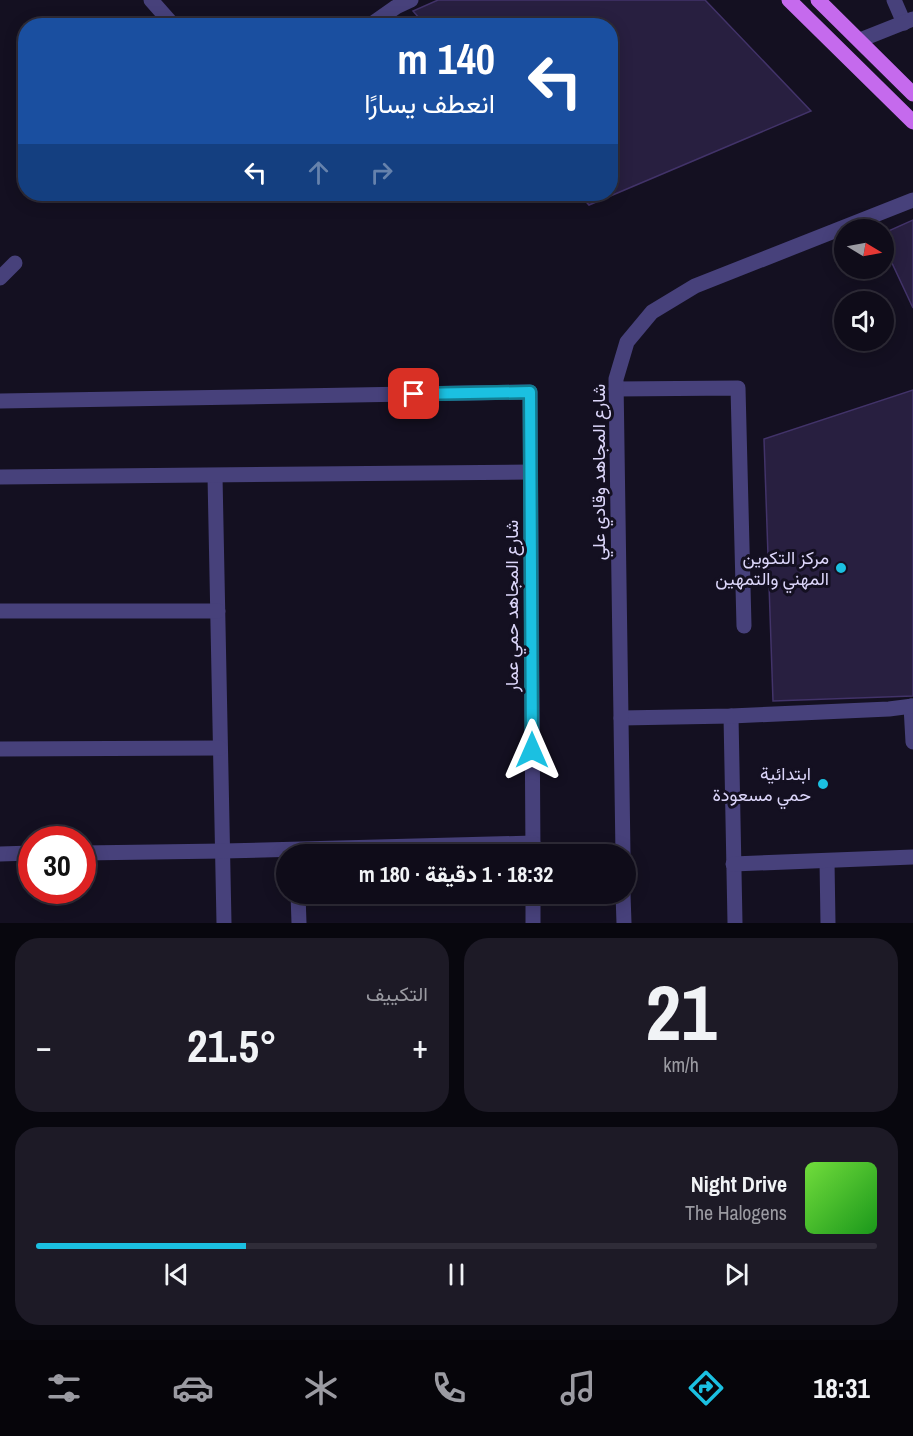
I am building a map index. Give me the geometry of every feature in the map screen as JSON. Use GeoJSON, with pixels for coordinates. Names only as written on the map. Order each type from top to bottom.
{"type":"FeatureCollection","features":[{"type":"Feature","properties":{"kind":"main road"},"geometry":{"type":"LineString","coordinates":[[789,0],[913,122]]}},
{"type":"Feature","properties":{"kind":"main road"},"geometry":{"type":"LineString","coordinates":[[818,0],[913,94]]}},
{"type":"Feature","properties":{"kind":"street"},"geometry":{"type":"LineString","coordinates":[[378,18],[393,4],[411,0]]}},
{"type":"Feature","properties":{"kind":"street"},"geometry":{"type":"LineString","coordinates":[[860,40],[908,21],[894,0]]}},
{"type":"Feature","properties":{"kind":"street"},"geometry":{"type":"LineString","coordinates":[[153,1],[167,18]]}},
{"type":"Feature","properties":{"kind":"street","name":"شارع المجاهد وقادي علي"},"geometry":{"type":"LineString","coordinates":[[623,844],[616,379],[627,342],[652,312],[695,286],[913,200]]}},
{"type":"Feature","properties":{"kind":"street"},"geometry":{"type":"LineString","coordinates":[[0,278],[15,263]]}},
{"type":"Feature","properties":{"kind":"street"},"geometry":{"type":"LineString","coordinates":[[616,389],[738,388],[744,626]]}},
{"type":"Feature","properties":{"kind":"street","name":"شارع المجاهد حمي عمار"},"geometry":{"type":"LineString","coordinates":[[0,400],[530,392],[533,844]]}},
{"type":"Feature","properties":{"kind":"street"},"geometry":{"type":"LineString","coordinates":[[0,477],[530,472]]}},
{"type":"Feature","properties":{"kind":"street"},"geometry":{"type":"LineString","coordinates":[[215,476],[224,923]]}},
{"type":"Feature","properties":{"kind":"street"},"geometry":{"type":"LineString","coordinates":[[0,611],[218,611]]}},
{"type":"Feature","properties":{"kind":"street"},"geometry":{"type":"LineString","coordinates":[[621,718],[731,716],[912,706],[913,742]]}},
{"type":"Feature","properties":{"kind":"street"},"geometry":{"type":"LineString","coordinates":[[731,716],[735,923]]}},
{"type":"Feature","properties":{"kind":"street"},"geometry":{"type":"LineString","coordinates":[[0,749],[220,748]]}},
{"type":"Feature","properties":{"kind":"street"},"geometry":{"type":"LineString","coordinates":[[96,853],[276,852]]}},
{"type":"Feature","properties":{"kind":"street"},"geometry":{"type":"LineString","coordinates":[[0,854],[18,853]]}},
{"type":"Feature","properties":{"kind":"street"},"geometry":{"type":"LineString","coordinates":[[733,864],[913,857]]}},
{"type":"Feature","properties":{"kind":"street"},"geometry":{"type":"LineString","coordinates":[[827,861],[828,923]]}},
{"type":"Feature","properties":{"kind":"street"},"geometry":{"type":"LineString","coordinates":[[298,904],[299,923]]}},
{"type":"Feature","properties":{"kind":"street"},"geometry":{"type":"LineString","coordinates":[[533,904],[534,923]]}},
{"type":"Feature","properties":{"kind":"street"},"geometry":{"type":"LineString","coordinates":[[623,904],[624,923]]}},
{"type":"Feature","properties":{"kind":"building"},"geometry":{"type":"Polygon","coordinates":[[[438,0],[705,0],[811,111],[618,193],[618,18],[419,18],[413,11],[438,0]]]}},
{"type":"Feature","properties":{"kind":"building"},"geometry":{"type":"Polygon","coordinates":[[[585,201],[598,201],[589,205],[585,201]]]}},
{"type":"Feature","properties":{"kind":"building"},"geometry":{"type":"Polygon","coordinates":[[[913,220],[913,308],[894,267],[894,229],[913,220]]]}},
{"type":"Feature","properties":{"kind":"building","name":"مركز التكوين المهني والتمهين"},"geometry":{"type":"Polygon","coordinates":[[[913,390],[913,696],[773,701],[764,439],[913,390]]]}},
{"type":"Feature","properties":{"kind":"place","name":"مركز التكوين المهني والتمهين"},"geometry":{"type":"Point","coordinates":[841,568]}},
{"type":"Feature","properties":{"kind":"place","name":"ابتدائية حمي مسعودة"},"geometry":{"type":"Point","coordinates":[823,784]}},
{"type":"Feature","properties":{"kind":"route"},"geometry":{"type":"LineString","coordinates":[[414,394],[530,392],[532,750]]}}]}
